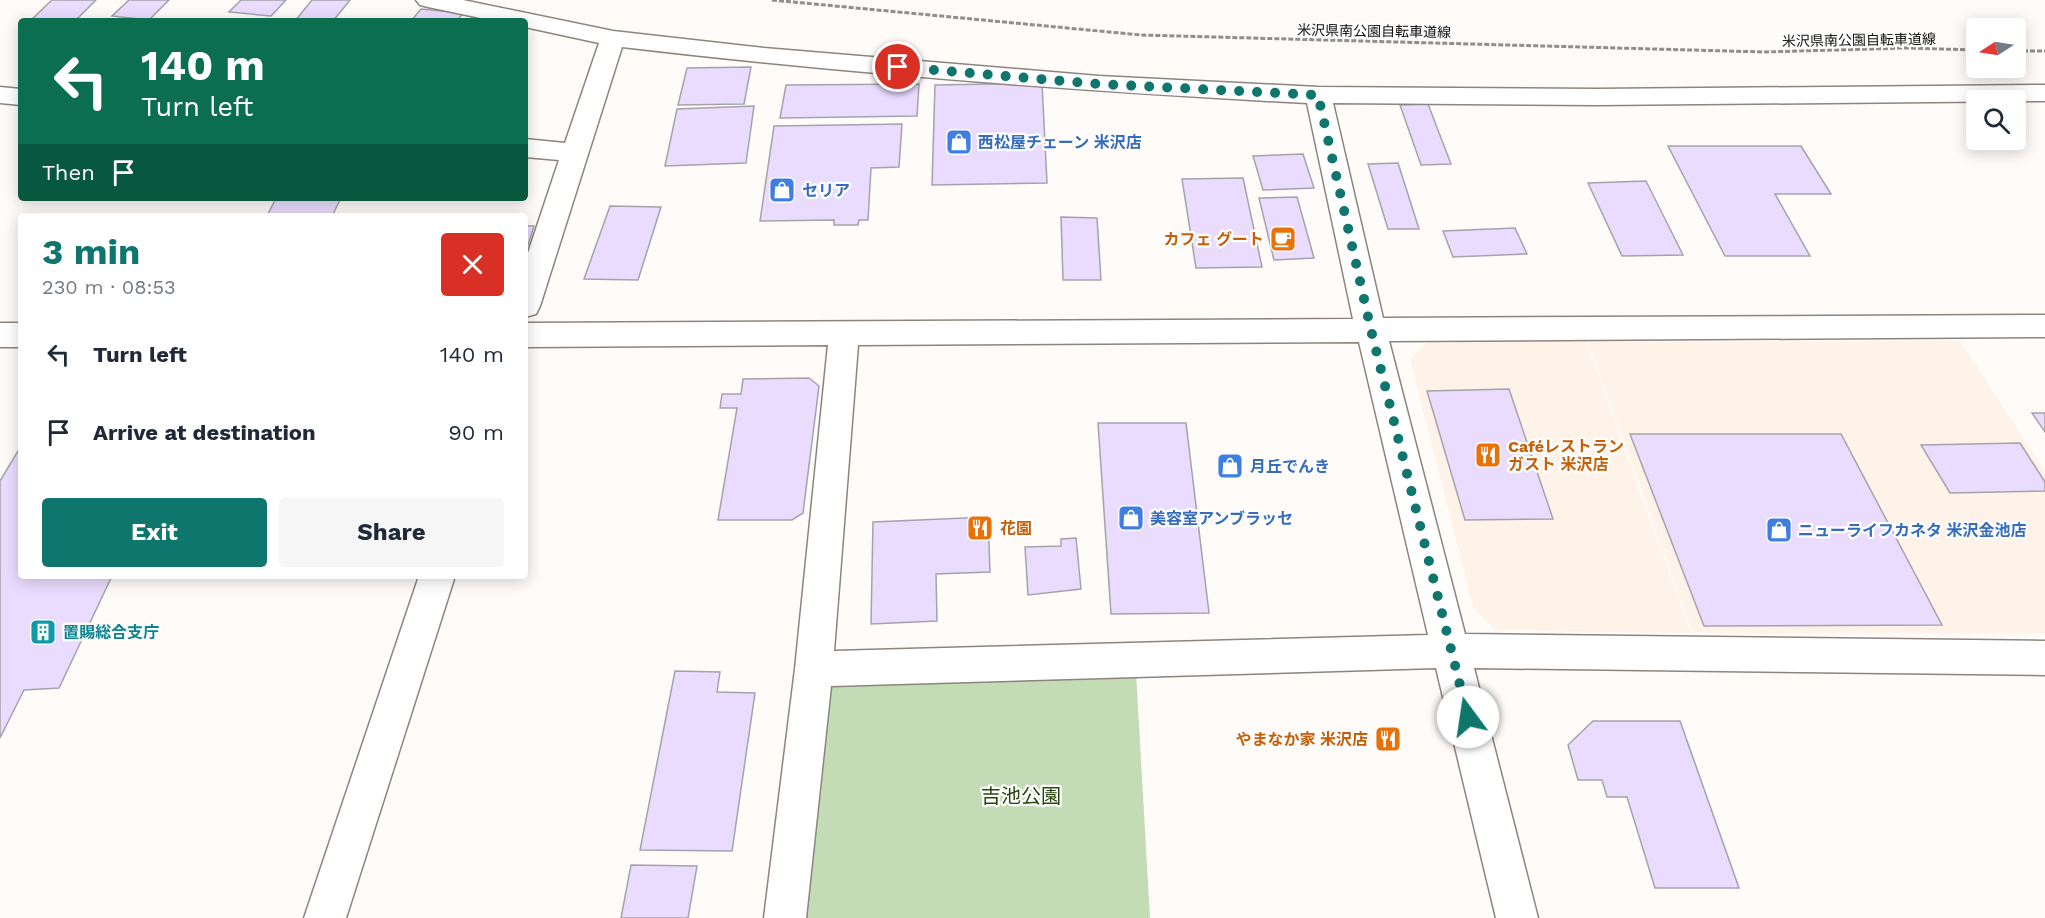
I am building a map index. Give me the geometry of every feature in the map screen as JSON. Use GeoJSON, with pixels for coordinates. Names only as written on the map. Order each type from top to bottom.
{"type":"FeatureCollection","features":[{"type":"Feature","properties":{"kind":"street"},"geometry":{"type":"LineString","coordinates":[[428,0],[516,18]]}},
{"type":"Feature","properties":{"kind":"street"},"geometry":{"type":"LineString","coordinates":[[528,21],[613,38],[764,56],[1088,83],[1318,95],[1598,97],[2034,93],[2045,120]]}},
{"type":"Feature","properties":{"kind":"street"},"geometry":{"type":"LineString","coordinates":[[528,297],[613,38]]}},
{"type":"Feature","properties":{"kind":"street"},"geometry":{"type":"LineString","coordinates":[[0,95],[18,97]]}},
{"type":"Feature","properties":{"kind":"street"},"geometry":{"type":"LineString","coordinates":[[1318,95],[1371,330],[1517,918]]}},
{"type":"Feature","properties":{"kind":"street"},"geometry":{"type":"LineString","coordinates":[[528,148],[575,153]]}},
{"type":"Feature","properties":{"kind":"street"},"geometry":{"type":"LineString","coordinates":[[528,335],[2045,326]]}},
{"type":"Feature","properties":{"kind":"street"},"geometry":{"type":"LineString","coordinates":[[785,918],[814,669],[844,333]]}},
{"type":"Feature","properties":{"kind":"street"},"geometry":{"type":"LineString","coordinates":[[0,335],[18,335]]}},
{"type":"Feature","properties":{"kind":"street"},"geometry":{"type":"LineString","coordinates":[[324,918],[436,579]]}},
{"type":"Feature","properties":{"kind":"street"},"geometry":{"type":"LineString","coordinates":[[814,669],[1452,651],[2045,658]]}},
{"type":"Feature","properties":{"kind":"path","name":"米沢県南公園自転車道線"},"geometry":{"type":"LineString","coordinates":[[772,0],[1141,35],[1764,52],[1906,48],[1966,50]]}},
{"type":"Feature","properties":{"kind":"path"},"geometry":{"type":"LineString","coordinates":[[2026,51],[2045,51]]}},
{"type":"Feature","properties":{"kind":"shaded area"},"geometry":{"type":"Polygon","coordinates":[[[1429,340],[1586,342],[1691,633],[1496,630],[1474,609],[1410,359],[1429,340]]]}},
{"type":"Feature","properties":{"kind":"shaded area"},"geometry":{"type":"Polygon","coordinates":[[[1960,341],[2045,471],[2045,633],[1693,633],[1588,342],[1960,341]]]}},
{"type":"Feature","properties":{"kind":"green space","name":"吉池公園"},"geometry":{"type":"Polygon","coordinates":[[[1136,672],[1150,918],[803,918],[827,677],[1136,672]]]}},
{"type":"Feature","properties":{"kind":"building"},"geometry":{"type":"Polygon","coordinates":[[[52,0],[96,0],[78,18],[33,18],[52,0]]]}},
{"type":"Feature","properties":{"kind":"building"},"geometry":{"type":"Polygon","coordinates":[[[129,0],[169,0],[151,18],[112,16],[129,0]]]}},
{"type":"Feature","properties":{"kind":"building"},"geometry":{"type":"Polygon","coordinates":[[[241,0],[286,0],[271,16],[229,12],[241,0]]]}},
{"type":"Feature","properties":{"kind":"building"},"geometry":{"type":"Polygon","coordinates":[[[312,0],[350,0],[335,18],[297,18],[312,0]]]}},
{"type":"Feature","properties":{"kind":"building"},"geometry":{"type":"Polygon","coordinates":[[[421,9],[463,13],[459,18],[414,18],[421,9]]]}},
{"type":"Feature","properties":{"kind":"building"},"geometry":{"type":"Polygon","coordinates":[[[751,67],[744,104],[678,105],[687,68],[751,67]]]}},
{"type":"Feature","properties":{"kind":"building"},"geometry":{"type":"Polygon","coordinates":[[[1042,83],[1047,183],[932,185],[935,85],[1042,83]]]}},
{"type":"Feature","properties":{"kind":"building"},"geometry":{"type":"Polygon","coordinates":[[[919,84],[917,116],[780,118],[786,85],[919,84]]]}},
{"type":"Feature","properties":{"kind":"building"},"geometry":{"type":"Polygon","coordinates":[[[1428,104],[1451,164],[1421,165],[1400,105],[1428,104]]]}},
{"type":"Feature","properties":{"kind":"building"},"geometry":{"type":"Polygon","coordinates":[[[754,106],[746,163],[665,166],[677,109],[754,106]]]}},
{"type":"Feature","properties":{"kind":"building"},"geometry":{"type":"Polygon","coordinates":[[[902,124],[899,167],[871,168],[868,220],[859,220],[858,225],[834,225],[834,220],[760,221],[774,126],[902,124]]]}},
{"type":"Feature","properties":{"kind":"building"},"geometry":{"type":"Polygon","coordinates":[[[1668,146],[1801,146],[1831,194],[1775,194],[1810,256],[1725,256],[1668,146]]]}},
{"type":"Feature","properties":{"kind":"building"},"geometry":{"type":"Polygon","coordinates":[[[1303,154],[1314,188],[1263,190],[1253,156],[1303,154]]]}},
{"type":"Feature","properties":{"kind":"building"},"geometry":{"type":"Polygon","coordinates":[[[1398,163],[1419,229],[1388,229],[1368,164],[1398,163]]]}},
{"type":"Feature","properties":{"kind":"building"},"geometry":{"type":"Polygon","coordinates":[[[1243,178],[1262,267],[1196,268],[1182,179],[1243,178]]]}},
{"type":"Feature","properties":{"kind":"building"},"geometry":{"type":"Polygon","coordinates":[[[1646,181],[1683,255],[1622,256],[1588,183],[1646,181]]]}},
{"type":"Feature","properties":{"kind":"building"},"geometry":{"type":"Polygon","coordinates":[[[1297,197],[1314,258],[1274,260],[1259,198],[1297,197]]]}},
{"type":"Feature","properties":{"kind":"building"},"geometry":{"type":"Polygon","coordinates":[[[274,201],[340,201],[334,213],[268,213],[274,201]]]}},
{"type":"Feature","properties":{"kind":"building"},"geometry":{"type":"Polygon","coordinates":[[[610,206],[661,207],[638,280],[584,279],[610,206]]]}},
{"type":"Feature","properties":{"kind":"building"},"geometry":{"type":"Polygon","coordinates":[[[1061,217],[1097,218],[1101,280],[1063,280],[1061,217]]]}},
{"type":"Feature","properties":{"kind":"building"},"geometry":{"type":"Polygon","coordinates":[[[528,226],[534,226],[528,245],[528,226]]]}},
{"type":"Feature","properties":{"kind":"building"},"geometry":{"type":"Polygon","coordinates":[[[1515,228],[1527,254],[1453,257],[1443,231],[1515,228]]]}},
{"type":"Feature","properties":{"kind":"building"},"geometry":{"type":"Polygon","coordinates":[[[809,378],[819,386],[803,513],[792,520],[718,520],[737,408],[720,408],[722,394],[741,394],[743,379],[809,378]]]}},
{"type":"Feature","properties":{"kind":"building","name":"Caféレストラン ガスト 米沢店"},"geometry":{"type":"Polygon","coordinates":[[[1509,389],[1553,519],[1465,520],[1427,391],[1509,389]]]}},
{"type":"Feature","properties":{"kind":"building"},"geometry":{"type":"Polygon","coordinates":[[[2032,413],[2045,413],[2045,432],[2032,413]]]}},
{"type":"Feature","properties":{"kind":"building"},"geometry":{"type":"Polygon","coordinates":[[[1098,423],[1186,423],[1209,613],[1111,614],[1098,423]]]}},
{"type":"Feature","properties":{"kind":"building","name":"ニューライフカネタ 米沢金池店"},"geometry":{"type":"Polygon","coordinates":[[[1630,434],[1841,434],[1942,625],[1704,626],[1630,434]]]}},
{"type":"Feature","properties":{"kind":"building"},"geometry":{"type":"Polygon","coordinates":[[[2020,443],[2045,482],[2045,491],[1950,493],[1921,445],[2020,443]]]}},
{"type":"Feature","properties":{"kind":"building","name":"置賜総合支庁"},"geometry":{"type":"Polygon","coordinates":[[[18,451],[18,579],[111,579],[59,688],[24,690],[0,738],[0,481],[18,451]]]}},
{"type":"Feature","properties":{"kind":"building"},"geometry":{"type":"Polygon","coordinates":[[[988,517],[990,572],[936,574],[937,621],[871,624],[873,522],[988,517]]]}},
{"type":"Feature","properties":{"kind":"building"},"geometry":{"type":"Polygon","coordinates":[[[1076,538],[1081,589],[1028,595],[1025,547],[1061,546],[1061,539],[1076,538]]]}},
{"type":"Feature","properties":{"kind":"building"},"geometry":{"type":"Polygon","coordinates":[[[675,671],[720,672],[717,692],[755,693],[732,851],[640,850],[675,671]]]}},
{"type":"Feature","properties":{"kind":"building"},"geometry":{"type":"Polygon","coordinates":[[[1593,721],[1680,721],[1739,888],[1655,888],[1627,797],[1607,797],[1602,780],[1578,780],[1568,745],[1593,721]]]}},
{"type":"Feature","properties":{"kind":"building"},"geometry":{"type":"Polygon","coordinates":[[[631,865],[697,866],[688,918],[621,918],[631,865]]]}},
{"type":"Feature","properties":{"kind":"place","name":"西松屋チェーン 米沢店"},"geometry":{"type":"Point","coordinates":[959,142]}},
{"type":"Feature","properties":{"kind":"place","name":"セリア"},"geometry":{"type":"Point","coordinates":[782,190]}},
{"type":"Feature","properties":{"kind":"place","name":"カフェ グート"},"geometry":{"type":"Point","coordinates":[1283,239]}},
{"type":"Feature","properties":{"kind":"place","name":"Caféレストラン ガスト 米沢店"},"geometry":{"type":"Point","coordinates":[1488,455]}},
{"type":"Feature","properties":{"kind":"place","name":"月丘でんき"},"geometry":{"type":"Point","coordinates":[1230,466]}},
{"type":"Feature","properties":{"kind":"place","name":"美容室アンブラッセ"},"geometry":{"type":"Point","coordinates":[1131,518]}},
{"type":"Feature","properties":{"kind":"place","name":"花園"},"geometry":{"type":"Point","coordinates":[980,528]}},
{"type":"Feature","properties":{"kind":"place","name":"ニューライフカネタ 米沢金池店"},"geometry":{"type":"Point","coordinates":[1779,530]}},
{"type":"Feature","properties":{"kind":"place","name":"置賜総合支庁"},"geometry":{"type":"Point","coordinates":[43,632]}},
{"type":"Feature","properties":{"kind":"place","name":"やまなか家 米沢店"},"geometry":{"type":"Point","coordinates":[1388,739]}},
{"type":"Feature","properties":{"kind":"route"},"geometry":{"type":"LineString","coordinates":[[898,67],[1099,84],[1318,95],[1371,330],[1468,717]]}}]}
